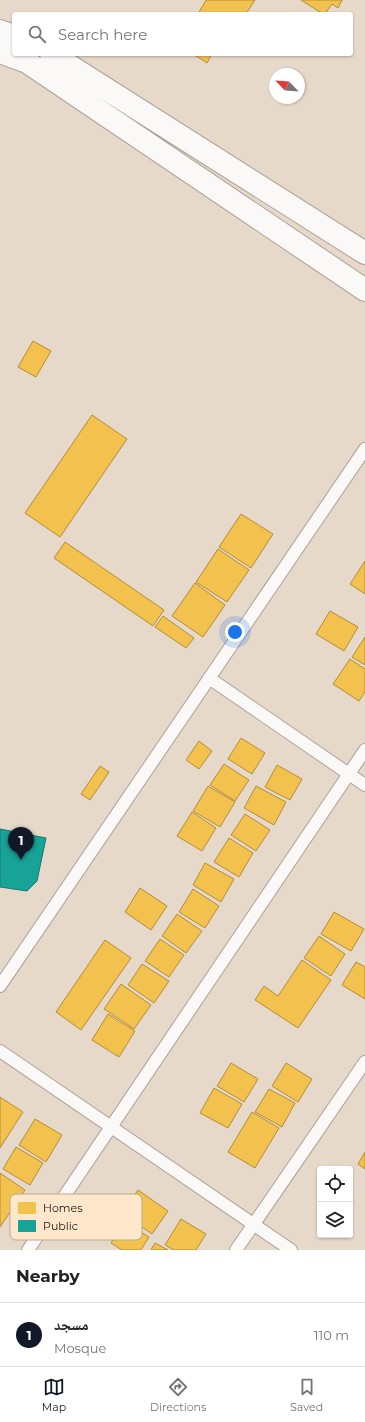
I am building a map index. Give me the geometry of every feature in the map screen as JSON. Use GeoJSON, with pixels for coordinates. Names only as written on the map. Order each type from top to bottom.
{"type":"FeatureCollection","features":[{"type":"Feature","properties":{"kind":"street"},"geometry":{"type":"LineString","coordinates":[[0,31],[12,35]]}},
{"type":"Feature","properties":{"kind":"street"},"geometry":{"type":"LineString","coordinates":[[0,52],[27,62],[365,289]]}},
{"type":"Feature","properties":{"kind":"street"},"geometry":{"type":"LineString","coordinates":[[54,56],[365,253]]}},
{"type":"Feature","properties":{"kind":"lane"},"geometry":{"type":"LineString","coordinates":[[0,986],[365,449]]}},
{"type":"Feature","properties":{"kind":"lane"},"geometry":{"type":"LineString","coordinates":[[209,678],[365,785]]}},
{"type":"Feature","properties":{"kind":"lane"},"geometry":{"type":"LineString","coordinates":[[66,1194],[365,750]]}},
{"type":"Feature","properties":{"kind":"lane"},"geometry":{"type":"LineString","coordinates":[[0,1050],[291,1250]]}},
{"type":"Feature","properties":{"kind":"lane"},"geometry":{"type":"LineString","coordinates":[[236,1250],[365,1062]]}},
{"type":"Feature","properties":{"kind":"lane"},"geometry":{"type":"LineString","coordinates":[[28,1250],[35,1240]]}},
{"type":"Feature","properties":{"kind":"building: Homes"},"geometry":{"type":"Polygon","coordinates":[[[206,0],[255,0],[247,12],[199,12],[206,0]]]}},
{"type":"Feature","properties":{"kind":"building: Homes"},"geometry":{"type":"Polygon","coordinates":[[[301,0],[342,0],[338,8],[332,4],[326,12],[320,12],[301,0]]]}},
{"type":"Feature","properties":{"kind":"building: Homes"},"geometry":{"type":"Polygon","coordinates":[[[196,56],[211,56],[207,63],[196,56]]]}},
{"type":"Feature","properties":{"kind":"building: Homes"},"geometry":{"type":"Polygon","coordinates":[[[33,341],[51,351],[36,377],[18,367],[33,341]]]}},
{"type":"Feature","properties":{"kind":"building: Homes"},"geometry":{"type":"Polygon","coordinates":[[[92,415],[127,439],[60,537],[25,513],[92,415]]]}},
{"type":"Feature","properties":{"kind":"building: Homes"},"geometry":{"type":"Polygon","coordinates":[[[241,514],[273,534],[251,568],[219,547],[241,514]]]}},
{"type":"Feature","properties":{"kind":"building: Homes"},"geometry":{"type":"Polygon","coordinates":[[[65,542],[164,610],[153,626],[54,558],[65,542]]]}},
{"type":"Feature","properties":{"kind":"building: Homes"},"geometry":{"type":"Polygon","coordinates":[[[218,549],[249,570],[227,602],[196,582],[218,549]]]}},
{"type":"Feature","properties":{"kind":"building: Homes"},"geometry":{"type":"Polygon","coordinates":[[[365,561],[365,594],[350,584],[365,561]]]}},
{"type":"Feature","properties":{"kind":"building: Homes"},"geometry":{"type":"Polygon","coordinates":[[[195,583],[225,605],[203,637],[172,616],[195,583]]]}},
{"type":"Feature","properties":{"kind":"building: Homes"},"geometry":{"type":"Polygon","coordinates":[[[330,611],[358,627],[344,651],[316,634],[330,611]]]}},
{"type":"Feature","properties":{"kind":"building: Homes"},"geometry":{"type":"Polygon","coordinates":[[[163,616],[194,638],[186,648],[155,627],[163,616]]]}},
{"type":"Feature","properties":{"kind":"building: Homes"},"geometry":{"type":"Polygon","coordinates":[[[365,637],[365,665],[352,657],[365,637]]]}},
{"type":"Feature","properties":{"kind":"building: Homes"},"geometry":{"type":"Polygon","coordinates":[[[350,659],[365,669],[365,692],[359,701],[333,684],[350,659]]]}},
{"type":"Feature","properties":{"kind":"building: Homes"},"geometry":{"type":"Polygon","coordinates":[[[241,738],[265,753],[252,774],[228,759],[241,738]]]}},
{"type":"Feature","properties":{"kind":"building: Homes"},"geometry":{"type":"Polygon","coordinates":[[[199,741],[212,751],[199,769],[186,760],[199,741]]]}},
{"type":"Feature","properties":{"kind":"building: Homes"},"geometry":{"type":"Polygon","coordinates":[[[224,764],[249,780],[235,801],[210,785],[224,764]]]}},
{"type":"Feature","properties":{"kind":"building: Homes"},"geometry":{"type":"Polygon","coordinates":[[[277,765],[302,779],[290,800],[265,787],[277,765]]]}},
{"type":"Feature","properties":{"kind":"building: Homes"},"geometry":{"type":"Polygon","coordinates":[[[100,766],[109,772],[90,800],[81,794],[100,766]]]}},
{"type":"Feature","properties":{"kind":"building: Homes"},"geometry":{"type":"Polygon","coordinates":[[[208,786],[235,802],[220,827],[193,811],[208,786]]]}},
{"type":"Feature","properties":{"kind":"building: Homes"},"geometry":{"type":"Polygon","coordinates":[[[256,786],[286,802],[274,825],[244,808],[256,786]]]}},
{"type":"Feature","properties":{"kind":"building: Homes"},"geometry":{"type":"Polygon","coordinates":[[[192,812],[216,828],[202,851],[177,836],[192,812]]]}},
{"type":"Feature","properties":{"kind":"building: Homes"},"geometry":{"type":"Polygon","coordinates":[[[245,814],[270,830],[256,851],[231,835],[245,814]]]}},
{"type":"Feature","properties":{"kind":"building: Homes"},"geometry":{"type":"Polygon","coordinates":[[[229,838],[253,853],[239,877],[214,862],[229,838]]]}},
{"type":"Feature","properties":{"kind":"building: Homes"},"geometry":{"type":"Polygon","coordinates":[[[205,863],[234,879],[221,902],[193,885],[205,863]]]}},
{"type":"Feature","properties":{"kind":"building: Homes"},"geometry":{"type":"Polygon","coordinates":[[[140,888],[167,906],[151,930],[125,912],[140,888]]]}},
{"type":"Feature","properties":{"kind":"building: Homes"},"geometry":{"type":"Polygon","coordinates":[[[193,889],[219,906],[205,928],[179,912],[193,889]]]}},
{"type":"Feature","properties":{"kind":"building: Homes"},"geometry":{"type":"Polygon","coordinates":[[[334,912],[364,929],[351,951],[321,934],[334,912]]]}},
{"type":"Feature","properties":{"kind":"building: Homes"},"geometry":{"type":"Polygon","coordinates":[[[177,914],[202,931],[186,953],[162,936],[177,914]]]}},
{"type":"Feature","properties":{"kind":"building: Homes"},"geometry":{"type":"Polygon","coordinates":[[[319,936],[345,954],[331,976],[304,958],[319,936]]]}},
{"type":"Feature","properties":{"kind":"building: Homes"},"geometry":{"type":"Polygon","coordinates":[[[160,939],[184,955],[169,977],[145,961],[160,939]]]}},
{"type":"Feature","properties":{"kind":"building: Homes"},"geometry":{"type":"Polygon","coordinates":[[[105,940],[131,958],[81,1030],[56,1012],[105,940]]]}},
{"type":"Feature","properties":{"kind":"building: Homes"},"geometry":{"type":"Polygon","coordinates":[[[302,960],[331,980],[298,1028],[255,1000],[264,986],[278,996],[302,960]]]}},
{"type":"Feature","properties":{"kind":"building: Homes"},"geometry":{"type":"Polygon","coordinates":[[[356,962],[365,967],[365,999],[342,985],[356,962]]]}},
{"type":"Feature","properties":{"kind":"building: Homes"},"geometry":{"type":"Polygon","coordinates":[[[142,964],[169,981],[154,1003],[128,985],[142,964]]]}},
{"type":"Feature","properties":{"kind":"building: Homes"},"geometry":{"type":"Polygon","coordinates":[[[121,984],[151,1005],[134,1029],[104,1009],[121,984]]]}},
{"type":"Feature","properties":{"kind":"building: Homes"},"geometry":{"type":"Polygon","coordinates":[[[108,1014],[135,1031],[119,1057],[92,1040],[108,1014]]]}},
{"type":"Feature","properties":{"kind":"building: Homes"},"geometry":{"type":"Polygon","coordinates":[[[231,1063],[258,1079],[244,1102],[217,1086],[231,1063]]]}},
{"type":"Feature","properties":{"kind":"building: Homes"},"geometry":{"type":"Polygon","coordinates":[[[286,1063],[312,1079],[298,1102],[272,1086],[286,1063]]]}},
{"type":"Feature","properties":{"kind":"building: Homes"},"geometry":{"type":"Polygon","coordinates":[[[214,1088],[242,1104],[228,1128],[200,1113],[214,1088]]]}},
{"type":"Feature","properties":{"kind":"building: Homes"},"geometry":{"type":"Polygon","coordinates":[[[269,1089],[295,1103],[282,1127],[255,1112],[269,1089]]]}},
{"type":"Feature","properties":{"kind":"building: Homes"},"geometry":{"type":"Polygon","coordinates":[[[0,1097],[23,1112],[0,1148],[0,1097]]]}},
{"type":"Feature","properties":{"kind":"building: Homes"},"geometry":{"type":"Polygon","coordinates":[[[252,1112],[279,1128],[255,1168],[228,1152],[252,1112]]]}},
{"type":"Feature","properties":{"kind":"building: Homes"},"geometry":{"type":"Polygon","coordinates":[[[35,1119],[62,1135],[46,1162],[19,1145],[35,1119]]]}},
{"type":"Feature","properties":{"kind":"building: Homes"},"geometry":{"type":"Polygon","coordinates":[[[16,1147],[43,1163],[30,1185],[3,1169],[16,1147]]]}},
{"type":"Feature","properties":{"kind":"building: Homes"},"geometry":{"type":"Polygon","coordinates":[[[365,1152],[365,1169],[358,1164],[365,1152]]]}},
{"type":"Feature","properties":{"kind":"building: Homes"},"geometry":{"type":"Polygon","coordinates":[[[0,1173],[25,1190],[22,1194],[10,1194],[10,1212],[0,1227],[0,1173]]]}},
{"type":"Feature","properties":{"kind":"building: Homes"},"geometry":{"type":"Polygon","coordinates":[[[138,1190],[168,1211],[152,1234],[142,1227],[142,1194],[135,1194],[138,1190]]]}},
{"type":"Feature","properties":{"kind":"building: Homes"},"geometry":{"type":"Polygon","coordinates":[[[181,1219],[206,1234],[196,1250],[174,1250],[165,1245],[181,1219]]]}},
{"type":"Feature","properties":{"kind":"building: Homes"},"geometry":{"type":"Polygon","coordinates":[[[142,1233],[149,1237],[141,1250],[122,1250],[111,1243],[113,1240],[142,1240],[142,1233]]]}},
{"type":"Feature","properties":{"kind":"building: Homes"},"geometry":{"type":"Polygon","coordinates":[[[155,1243],[168,1250],[151,1250],[155,1243]]]}},
{"type":"Feature","properties":{"kind":"building: Public"},"geometry":{"type":"Polygon","coordinates":[[[0,829],[46,838],[37,881],[27,891],[0,887],[0,829]]]}},
{"type":"Feature","properties":{"kind":"place","name":"مسجد"},"geometry":{"type":"Point","coordinates":[21,860]}}]}
